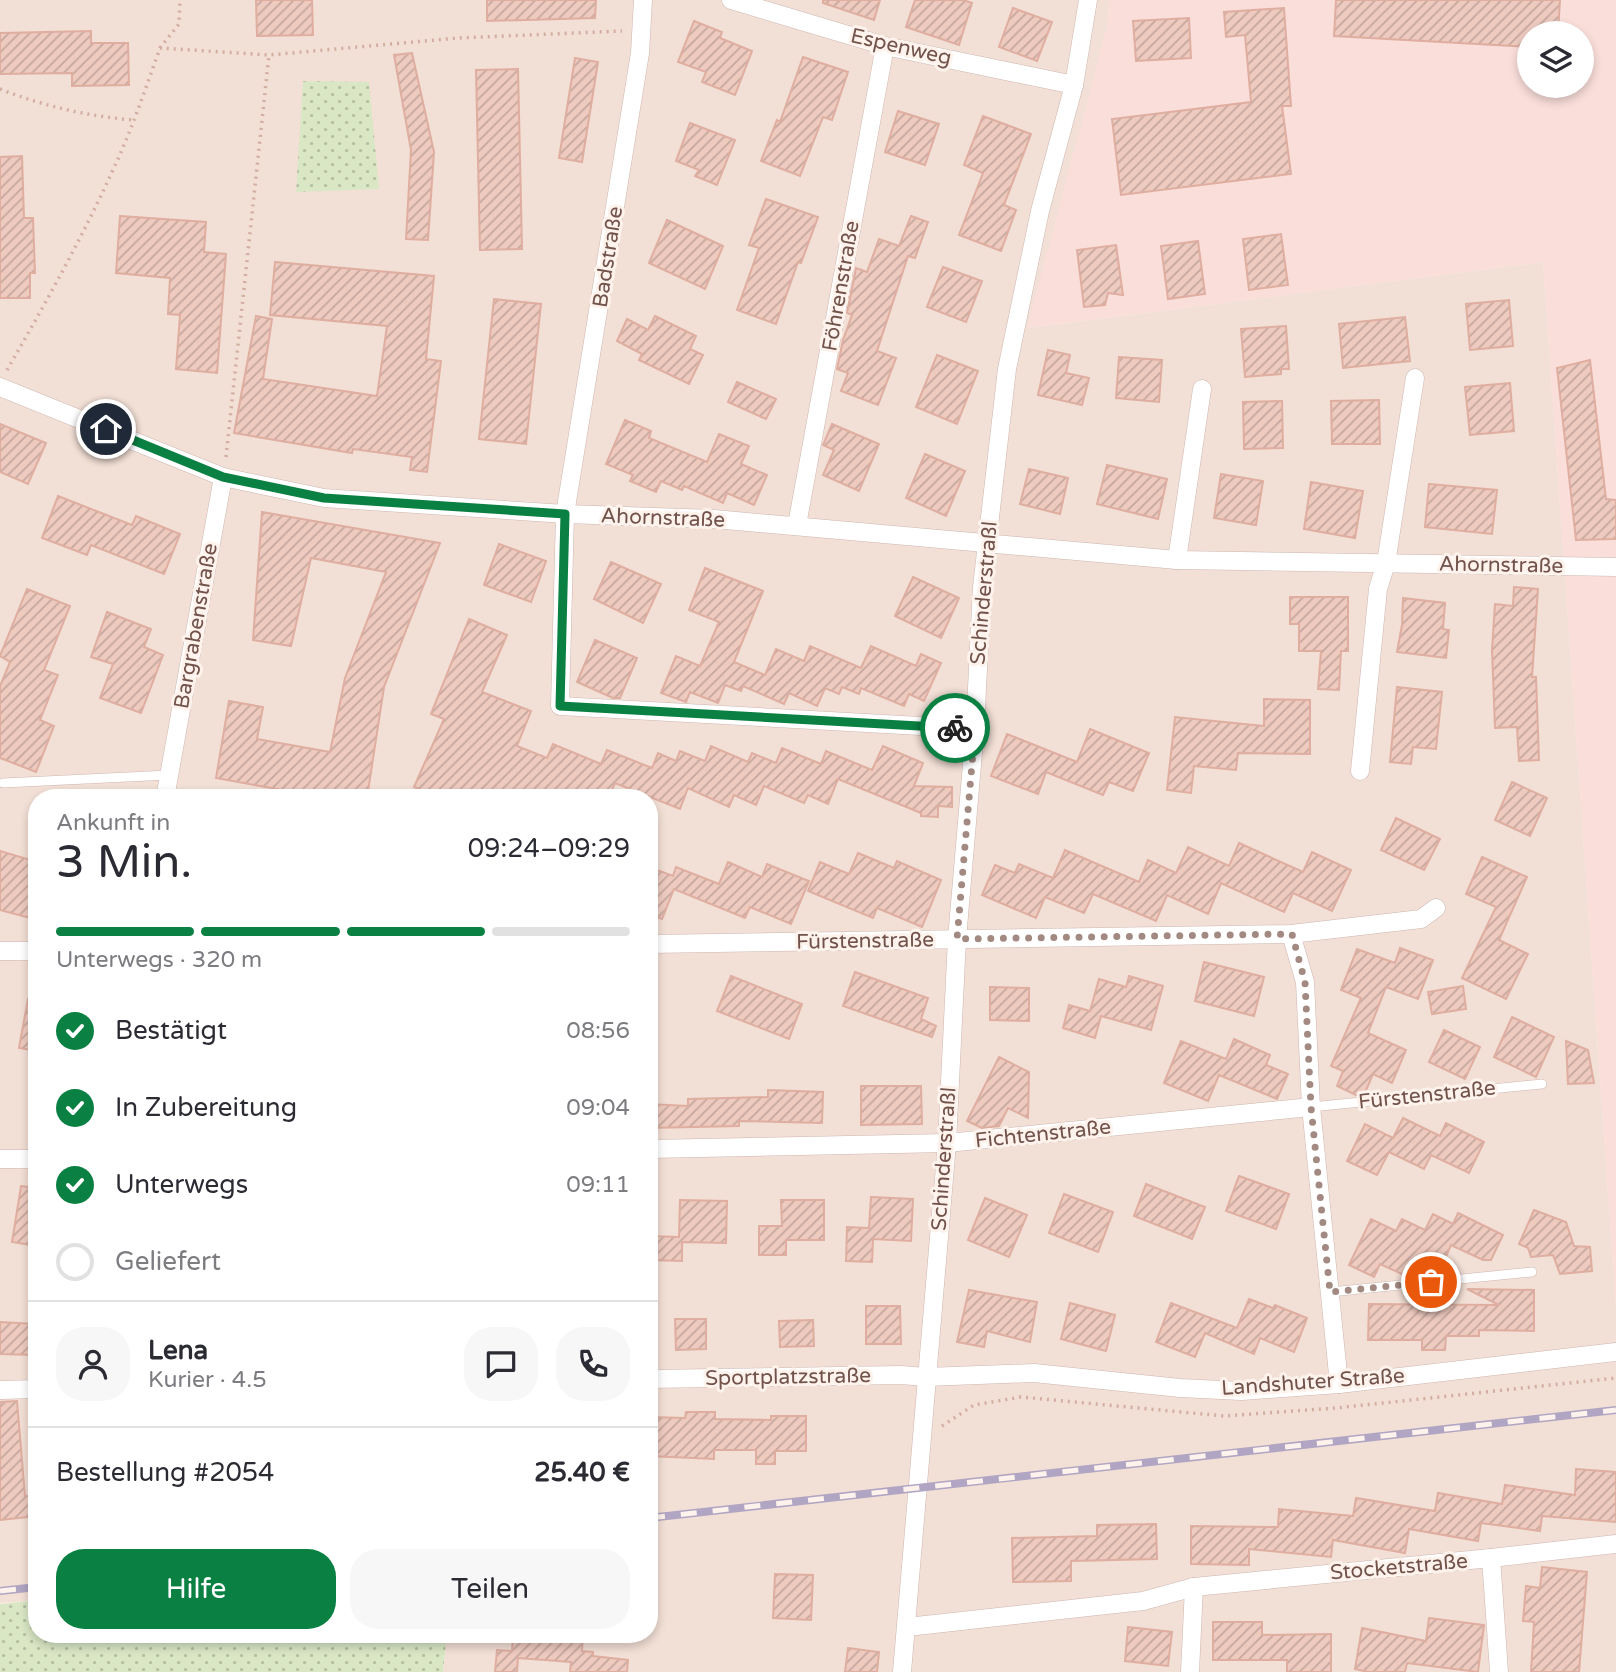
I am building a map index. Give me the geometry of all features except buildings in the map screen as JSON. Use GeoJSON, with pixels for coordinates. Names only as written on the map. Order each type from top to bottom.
{"type":"FeatureCollection","features":[{"type":"Feature","properties":{"kind":"street","name":"Badstraße"},"geometry":{"type":"LineString","coordinates":[[643,0],[642,30],[605,276],[565,514],[560,706],[975,729]]}},
{"type":"Feature","properties":{"kind":"street","name":"Espenweg"},"geometry":{"type":"LineString","coordinates":[[731,0],[885,46],[1074,85]]}},
{"type":"Feature","properties":{"kind":"street","name":"Schinderstraßl"},"geometry":{"type":"LineString","coordinates":[[907,1627],[911,1553],[919,1488],[947,1143],[957,939],[975,729],[982,587],[1007,369],[1040,211],[1074,85],[1088,0]]}},
{"type":"Feature","properties":{"kind":"street","name":"Föhrenstraße"},"geometry":{"type":"LineString","coordinates":[[797,525],[885,46]]}},
{"type":"Feature","properties":{"kind":"street","name":"Ahornstraße"},"geometry":{"type":"LineString","coordinates":[[3,378],[223,477],[324,498],[565,514],[797,525],[1177,560],[1616,567]]}},
{"type":"Feature","properties":{"kind":"street"},"geometry":{"type":"LineString","coordinates":[[1360,771],[1378,589],[1386,563],[1415,378]]}},
{"type":"Feature","properties":{"kind":"street"},"geometry":{"type":"LineString","coordinates":[[1177,560],[1202,388]]}},
{"type":"Feature","properties":{"kind":"street","name":"Bargrabenstraße"},"geometry":{"type":"LineString","coordinates":[[166,789],[223,477]]}},
{"type":"Feature","properties":{"kind":"street","name":"Fürstenstraße"},"geometry":{"type":"LineString","coordinates":[[658,944],[1292,934],[1421,919],[1436,908]]}},
{"type":"Feature","properties":{"kind":"street"},"geometry":{"type":"LineString","coordinates":[[1292,934],[1305,982],[1311,1107],[1339,1384]]}},
{"type":"Feature","properties":{"kind":"street"},"geometry":{"type":"LineString","coordinates":[[0,951],[28,951]]}},
{"type":"Feature","properties":{"kind":"street","name":"Fichtenstraße"},"geometry":{"type":"LineString","coordinates":[[658,1149],[947,1143],[1311,1107]]}},
{"type":"Feature","properties":{"kind":"street"},"geometry":{"type":"LineString","coordinates":[[0,1159],[28,1159]]}},
{"type":"Feature","properties":{"kind":"street","name":"Landshuter Straße"},"geometry":{"type":"LineString","coordinates":[[926,1377],[1034,1373],[1180,1388],[1242,1391],[1339,1384],[1616,1352]]}},
{"type":"Feature","properties":{"kind":"street","name":"Sportplatzstraße"},"geometry":{"type":"LineString","coordinates":[[658,1379],[901,1375],[926,1377]]}},
{"type":"Feature","properties":{"kind":"street"},"geometry":{"type":"LineString","coordinates":[[0,1390],[28,1389]]}},
{"type":"Feature","properties":{"kind":"street"},"geometry":{"type":"LineString","coordinates":[[1491,1559],[1616,1544]]}},
{"type":"Feature","properties":{"kind":"street","name":"Stocketstraße"},"geometry":{"type":"LineString","coordinates":[[907,1627],[1143,1601],[1194,1587],[1491,1559],[1499,1672]]}},
{"type":"Feature","properties":{"kind":"street"},"geometry":{"type":"LineString","coordinates":[[1190,1672],[1194,1587]]}},
{"type":"Feature","properties":{"kind":"street"},"geometry":{"type":"LineString","coordinates":[[902,1672],[907,1627]]}},
{"type":"Feature","properties":{"kind":"lane"},"geometry":{"type":"LineString","coordinates":[[3,783],[169,775]]}},
{"type":"Feature","properties":{"kind":"lane","name":"Fürstenstraße"},"geometry":{"type":"LineString","coordinates":[[1311,1107],[1542,1084]]}},
{"type":"Feature","properties":{"kind":"lane"},"geometry":{"type":"LineString","coordinates":[[1330,1292],[1532,1272]]}},
{"type":"Feature","properties":{"kind":"path"},"geometry":{"type":"LineString","coordinates":[[3,378],[48,300],[113,171],[160,48],[179,24],[180,0]]}},
{"type":"Feature","properties":{"kind":"path"},"geometry":{"type":"LineString","coordinates":[[160,48],[270,55],[458,38],[642,30]]}},
{"type":"Feature","properties":{"kind":"path"},"geometry":{"type":"LineString","coordinates":[[223,477],[270,55]]}},
{"type":"Feature","properties":{"kind":"path"},"geometry":{"type":"LineString","coordinates":[[0,89],[32,102],[100,117],[133,120]]}},
{"type":"Feature","properties":{"kind":"shaded area"},"geometry":{"type":"Polygon","coordinates":[[[0,0],[1109,0],[1108,23],[1028,328],[1543,262],[1616,1309],[1616,1672],[443,1672],[446,1643],[658,1643],[658,789],[28,789],[28,1601],[0,1603],[0,0]]]}},
{"type":"Feature","properties":{"kind":"shaded area"},"geometry":{"type":"Polygon","coordinates":[[[1109,0],[1616,0],[1616,1309],[1543,262],[1027,328],[1108,23],[1109,0]]]}},
{"type":"Feature","properties":{"kind":"green space"},"geometry":{"type":"Polygon","coordinates":[[[303,81],[369,82],[379,189],[296,192],[303,81]]]}},
{"type":"Feature","properties":{"kind":"green space"},"geometry":{"type":"Polygon","coordinates":[[[28,1601],[28,1643],[446,1643],[443,1672],[0,1672],[0,1604],[28,1601]]]}},
{"type":"Feature","properties":{"kind":"railway"},"geometry":{"type":"LineString","coordinates":[[658,1517],[1616,1410]]}},
{"type":"Feature","properties":{"kind":"railway"},"geometry":{"type":"LineString","coordinates":[[0,1591],[28,1588]]}},
{"type":"Feature","properties":{"kind":"way so far"},"geometry":{"type":"LineString","coordinates":[[955,728],[975,729],[957,939],[1292,934],[1305,982],[1311,1107],[1330,1292],[1431,1282]]}},
{"type":"Feature","properties":{"kind":"route"},"geometry":{"type":"LineString","coordinates":[[106,429],[223,477],[324,498],[565,514],[560,706],[955,728]]}}]}
